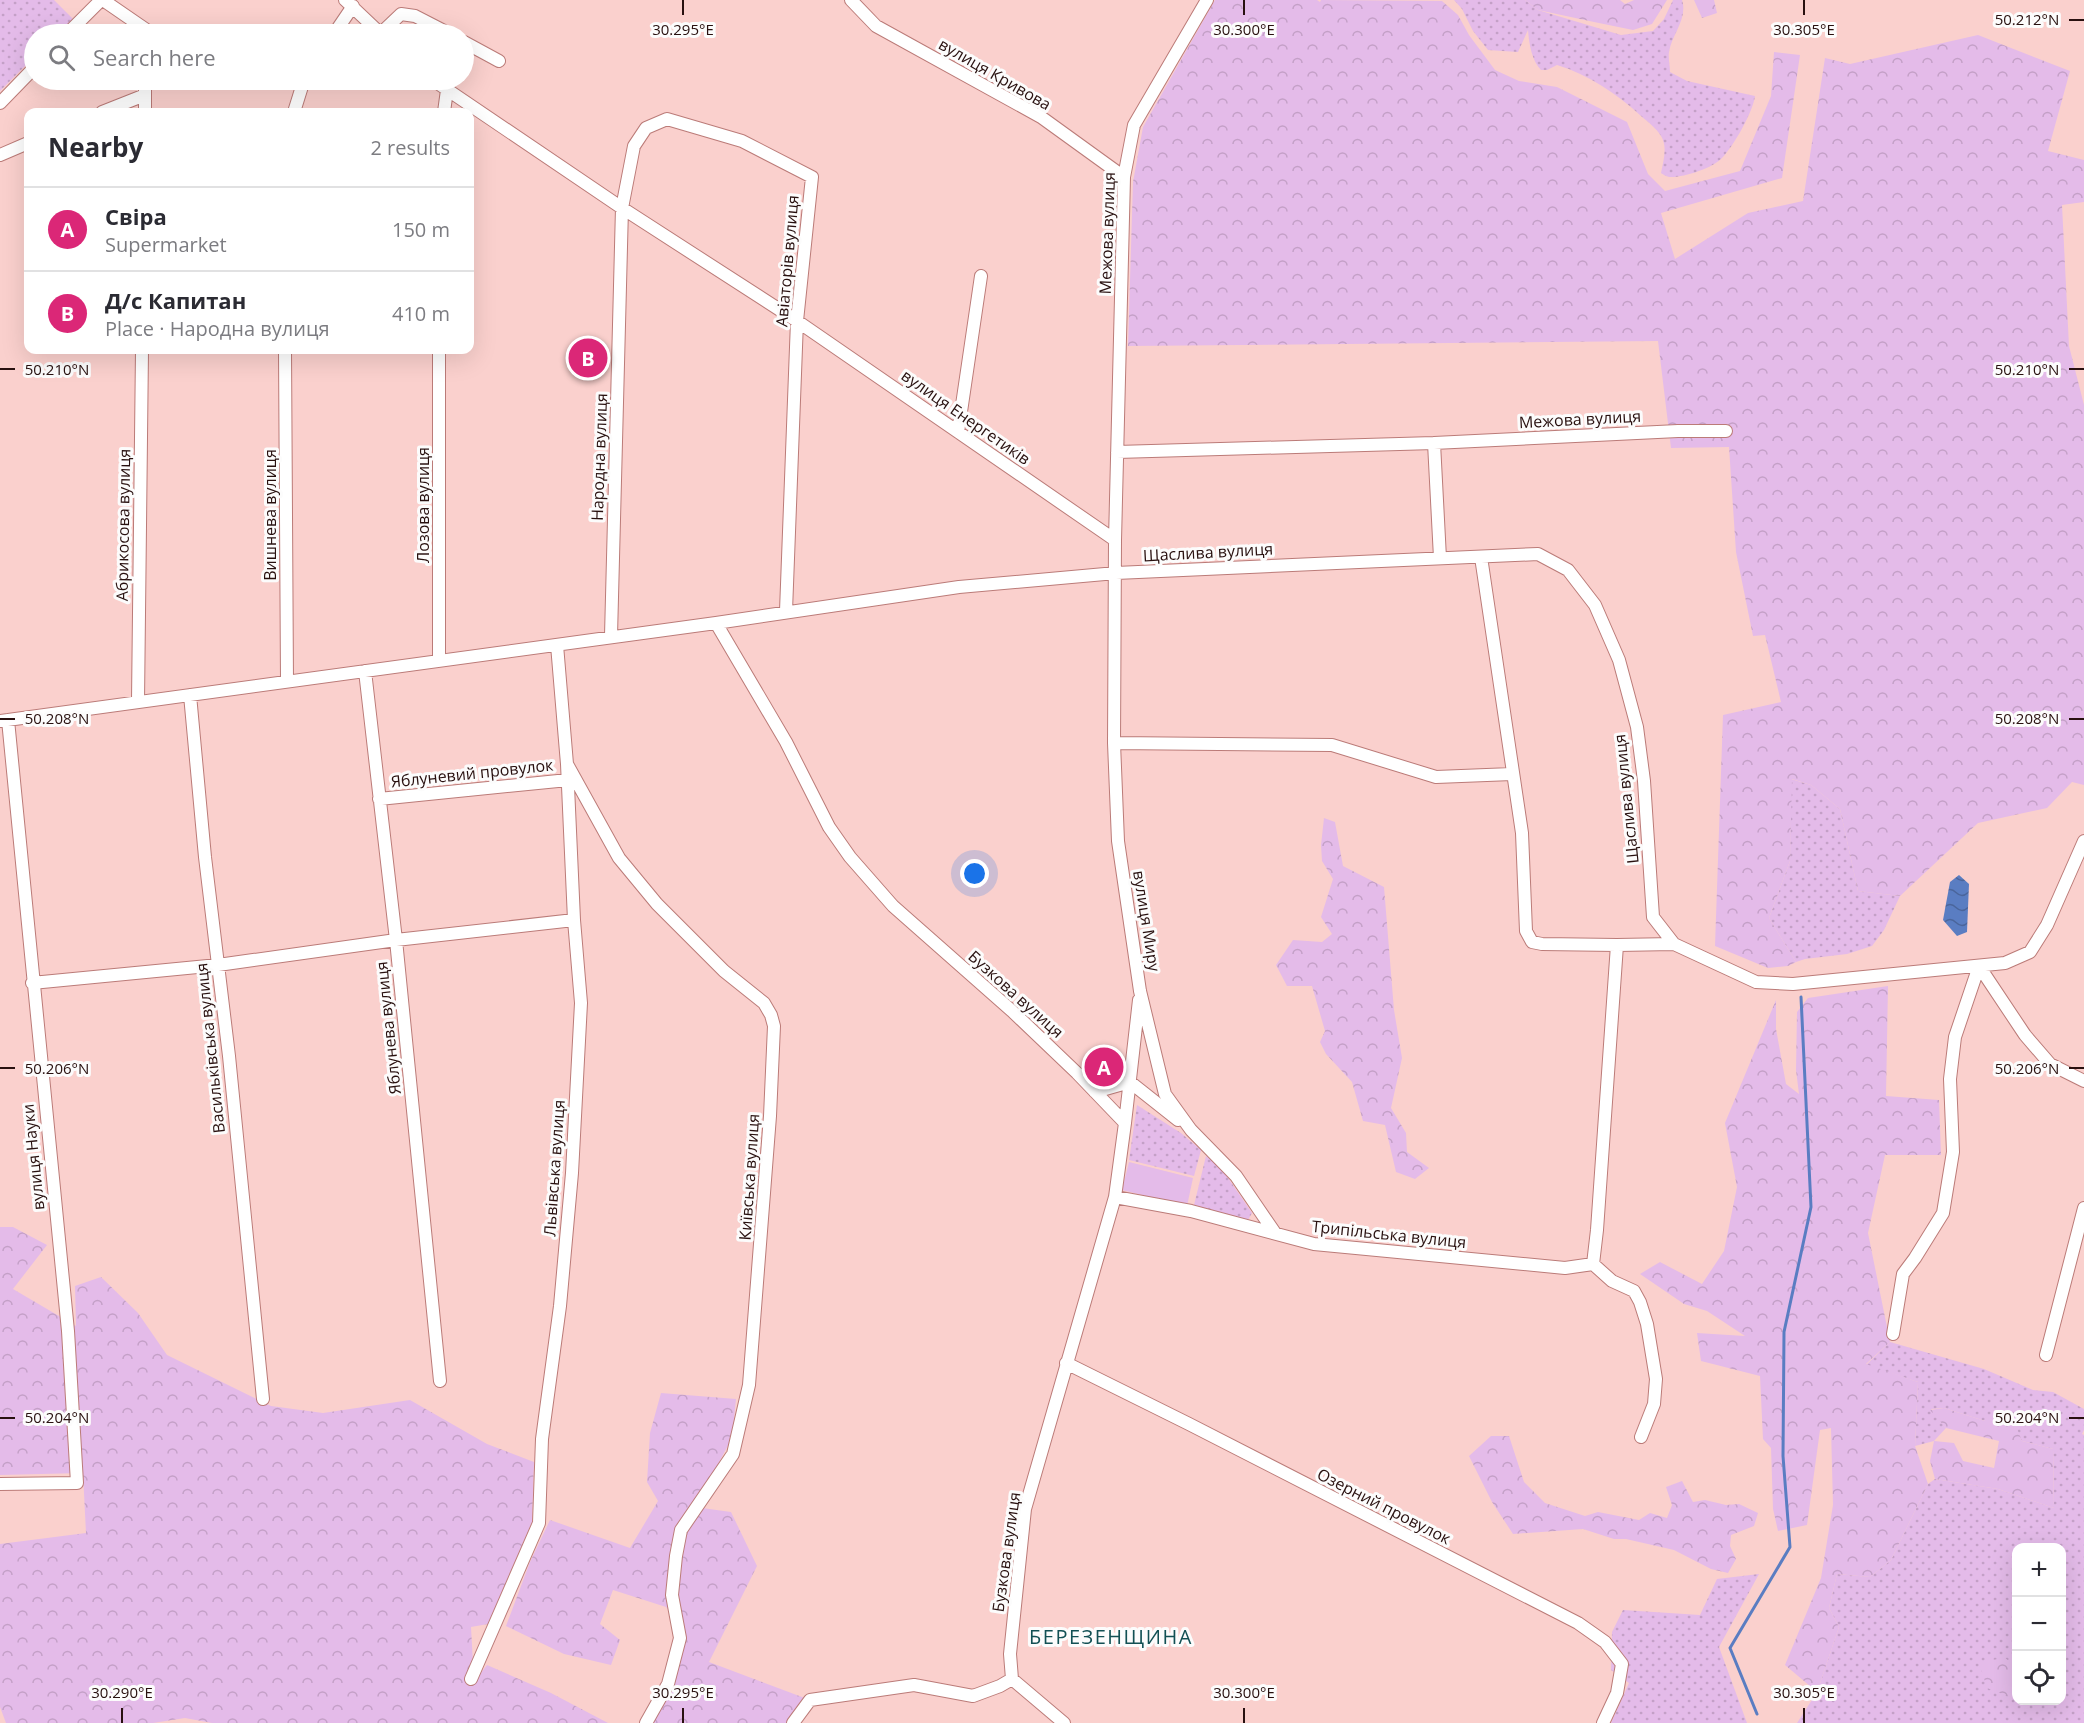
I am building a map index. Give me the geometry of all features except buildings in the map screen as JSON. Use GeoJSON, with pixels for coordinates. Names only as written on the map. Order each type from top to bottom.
{"type":"FeatureCollection","features":[{"type":"Feature","properties":{"kind":"street"},"geometry":{"type":"LineString","coordinates":[[77,24],[102,0],[136,24]]}},
{"type":"Feature","properties":{"kind":"street","name":"вулиця Кривова"},"geometry":{"type":"LineString","coordinates":[[851,0],[876,26],[1041,117],[1124,177]]}},
{"type":"Feature","properties":{"kind":"street","name":"Межова вулиця"},"geometry":{"type":"LineString","coordinates":[[1116,573],[1124,177],[1134,125],[1208,0]]}},
{"type":"Feature","properties":{"kind":"street"},"geometry":{"type":"LineString","coordinates":[[339,24],[349,3],[371,24]]}},
{"type":"Feature","properties":{"kind":"street"},"geometry":{"type":"LineString","coordinates":[[391,24],[401,14],[415,16],[431,24]]}},
{"type":"Feature","properties":{"kind":"street"},"geometry":{"type":"LineString","coordinates":[[474,48],[499,62]]}},
{"type":"Feature","properties":{"kind":"street"},"geometry":{"type":"LineString","coordinates":[[0,103],[24,78]]}},
{"type":"Feature","properties":{"kind":"street"},"geometry":{"type":"LineString","coordinates":[[145,90],[145,108]]}},
{"type":"Feature","properties":{"kind":"street"},"geometry":{"type":"LineString","coordinates":[[295,108],[301,90]]}},
{"type":"Feature","properties":{"kind":"street"},"geometry":{"type":"LineString","coordinates":[[445,108],[447,90]]}},
{"type":"Feature","properties":{"kind":"street","name":"вулиця Енергетиків"},"geometry":{"type":"LineString","coordinates":[[447,90],[474,108]]}},
{"type":"Feature","properties":{"kind":"street"},"geometry":{"type":"LineString","coordinates":[[112,108],[145,94]]}},
{"type":"Feature","properties":{"kind":"street","name":"вулиця Енергетиків"},"geometry":{"type":"LineString","coordinates":[[474,108],[622,208],[797,321],[1115,540]]}},
{"type":"Feature","properties":{"kind":"street","name":"Авіаторів вулиця"},"geometry":{"type":"LineString","coordinates":[[622,208],[634,146],[646,128],[667,119],[742,141],[812,177],[797,321],[786,611]]}},
{"type":"Feature","properties":{"kind":"street"},"geometry":{"type":"LineString","coordinates":[[0,155],[24,145]]}},
{"type":"Feature","properties":{"kind":"street","name":"Народна вулиця"},"geometry":{"type":"LineString","coordinates":[[611,636],[622,208]]}},
{"type":"Feature","properties":{"kind":"street"},"geometry":{"type":"LineString","coordinates":[[958,432],[981,276]]}},
{"type":"Feature","properties":{"kind":"street","name":"Абрикосова вулиця"},"geometry":{"type":"LineString","coordinates":[[138,701],[142,354]]}},
{"type":"Feature","properties":{"kind":"street","name":"Вишнева вулиця"},"geometry":{"type":"LineString","coordinates":[[285,354],[287,681]]}},
{"type":"Feature","properties":{"kind":"street","name":"Лозова вулиця"},"geometry":{"type":"LineString","coordinates":[[439,354],[439,661]]}},
{"type":"Feature","properties":{"kind":"street","name":"Межова вулиця"},"geometry":{"type":"LineString","coordinates":[[1117,452],[1434,443],[1678,431],[1726,431]]}},
{"type":"Feature","properties":{"kind":"street"},"geometry":{"type":"LineString","coordinates":[[1434,443],[1440,558]]}},
{"type":"Feature","properties":{"kind":"street","name":"Щаслива вулиця"},"geometry":{"type":"LineString","coordinates":[[4,721],[716,623],[959,586],[1116,573],[1538,554],[1568,570],[1595,605],[1618,660],[1636,728],[1644,781],[1653,917],[1674,944]]}},
{"type":"Feature","properties":{"kind":"street","name":"Щаслива вулиця"},"geometry":{"type":"LineString","coordinates":[[1481,557],[1522,833],[1526,931],[1532,942],[1542,944],[1674,944],[1756,982],[1793,984],[2005,963],[2030,952],[2047,925],[2084,841]]}},
{"type":"Feature","properties":{"kind":"street","name":"вулиця Миру"},"geometry":{"type":"LineString","coordinates":[[1116,573],[1114,743],[1118,841],[1140,991],[1165,1094],[1191,1130],[1236,1176],[1275,1233]]}},
{"type":"Feature","properties":{"kind":"street","name":"Бузкова вулиця"},"geometry":{"type":"LineString","coordinates":[[716,623],[786,742],[829,827],[850,857],[893,906],[1012,1011],[1125,1124],[1115,1197],[1025,1509],[1010,1654],[1012,1679]]}},
{"type":"Feature","properties":{"kind":"street","name":"Львівська вулиця"},"geometry":{"type":"LineString","coordinates":[[471,1679],[539,1523],[542,1440],[560,1306],[572,1173],[581,1003],[574,920],[567,764],[557,645]]}},
{"type":"Feature","properties":{"kind":"street","name":"Яблунева вулиця"},"geometry":{"type":"LineString","coordinates":[[364,671],[396,940],[440,1381]]}},
{"type":"Feature","properties":{"kind":"street","name":"Васильківська вулиця"},"geometry":{"type":"LineString","coordinates":[[190,694],[263,1399]]}},
{"type":"Feature","properties":{"kind":"street","name":"вулиця Науки"},"geometry":{"type":"LineString","coordinates":[[0,1484],[77,1483],[68,1331],[4,721]]}},
{"type":"Feature","properties":{"kind":"street"},"geometry":{"type":"LineString","coordinates":[[1114,743],[1332,745],[1436,777],[1512,774]]}},
{"type":"Feature","properties":{"kind":"street","name":"Київська вулиця"},"geometry":{"type":"LineString","coordinates":[[567,764],[619,858],[657,904],[724,971],[764,1003],[774,1026],[770,1116],[749,1386],[733,1454],[681,1530],[672,1595],[680,1638],[668,1684],[646,1723]]}},
{"type":"Feature","properties":{"kind":"street","name":"Яблуневий провулок"},"geometry":{"type":"LineString","coordinates":[[380,799],[568,780]]}},
{"type":"Feature","properties":{"kind":"street"},"geometry":{"type":"LineString","coordinates":[[33,983],[218,965],[396,940],[574,920]]}},
{"type":"Feature","properties":{"kind":"street"},"geometry":{"type":"LineString","coordinates":[[1617,945],[1593,1264],[1612,1281],[1634,1292],[1647,1324],[1656,1379],[1654,1404],[1641,1437]]}},
{"type":"Feature","properties":{"kind":"street"},"geometry":{"type":"LineString","coordinates":[[1979,966],[2025,1035],[2050,1064],[2084,1082]]}},
{"type":"Feature","properties":{"kind":"street"},"geometry":{"type":"LineString","coordinates":[[1893,1334],[1903,1274],[1916,1258],[1943,1213],[1953,1152],[1950,1079],[1955,1037],[1979,966]]}},
{"type":"Feature","properties":{"kind":"street"},"geometry":{"type":"LineString","coordinates":[[1125,1124],[1140,991]]}},
{"type":"Feature","properties":{"kind":"street"},"geometry":{"type":"LineString","coordinates":[[1095,1092],[1130,1082]]}},
{"type":"Feature","properties":{"kind":"street"},"geometry":{"type":"LineString","coordinates":[[1130,1082],[1191,1130]]}},
{"type":"Feature","properties":{"kind":"street","name":"Трипільська вулиця"},"geometry":{"type":"LineString","coordinates":[[1115,1197],[1191,1211],[1314,1244],[1565,1268],[1593,1264]]}},
{"type":"Feature","properties":{"kind":"street"},"geometry":{"type":"LineString","coordinates":[[2046,1355],[2084,1208]]}},
{"type":"Feature","properties":{"kind":"street","name":"Озерний провулок"},"geometry":{"type":"LineString","coordinates":[[1066,1363],[1578,1623],[1605,1642],[1622,1664],[1617,1694],[1603,1723]]}},
{"type":"Feature","properties":{"kind":"street"},"geometry":{"type":"LineString","coordinates":[[793,1723],[810,1700],[914,1684],[973,1696],[1012,1679],[1064,1723]]}},
{"type":"Feature","properties":{"kind":"green space"},"geometry":{"type":"Polygon","coordinates":[[[0,0],[54,0],[73,19],[68,24],[24,24],[24,67],[0,91],[0,0]]]}},
{"type":"Feature","properties":{"kind":"green space"},"geometry":{"type":"Polygon","coordinates":[[[1215,0],[1442,1],[1458,15],[1469,35],[1495,70],[1519,81],[1557,87],[1627,122],[1648,174],[1665,191],[1740,171],[1771,96],[1774,52],[1800,55],[1782,178],[1661,213],[1675,259],[1748,213],[1803,201],[1825,58],[1850,64],[1978,35],[2070,71],[2048,151],[2084,160],[2084,202],[2062,205],[2069,346],[2084,405],[2084,785],[2072,782],[2047,808],[1978,823],[1900,896],[1858,891],[1840,809],[1811,785],[1792,779],[1790,861],[1769,918],[1796,962],[1788,966],[1768,968],[1715,946],[1723,715],[1781,702],[1765,635],[1753,636],[1736,552],[1729,447],[1671,448],[1658,341],[1128,346],[1133,182],[1143,127],[1215,0]]]}},
{"type":"Feature","properties":{"kind":"green space"},"geometry":{"type":"Polygon","coordinates":[[[1454,0],[1525,0],[1538,10],[1621,35],[1653,31],[1664,19],[1673,0],[1682,0],[1683,14],[1669,52],[1670,72],[1687,81],[1755,96],[1751,111],[1732,146],[1718,162],[1697,172],[1668,177],[1661,173],[1665,150],[1661,136],[1632,108],[1612,92],[1569,69],[1557,65],[1541,70],[1535,62],[1528,30],[1518,52],[1488,50],[1454,0]]]}},
{"type":"Feature","properties":{"kind":"green space"},"geometry":{"type":"Polygon","coordinates":[[[1525,0],[1620,0],[1625,4],[1634,0],[1667,0],[1652,24],[1633,30],[1538,10],[1525,0]]]}},
{"type":"Feature","properties":{"kind":"green space"},"geometry":{"type":"Polygon","coordinates":[[[1694,0],[1714,0],[1717,13],[1702,18],[1694,0]]]}},
{"type":"Feature","properties":{"kind":"green space"},"geometry":{"type":"Polygon","coordinates":[[[1791,779],[1811,785],[1840,809],[1858,891],[1900,896],[1884,930],[1872,946],[1847,954],[1796,962],[1769,918],[1790,861],[1791,779]]]}},
{"type":"Feature","properties":{"kind":"green space"},"geometry":{"type":"Polygon","coordinates":[[[1324,818],[1335,822],[1343,866],[1384,887],[1394,1010],[1402,1058],[1391,1108],[1406,1133],[1407,1152],[1429,1168],[1415,1179],[1396,1172],[1385,1125],[1363,1121],[1352,1082],[1326,1054],[1320,1042],[1325,1031],[1312,986],[1287,986],[1276,965],[1293,940],[1322,942],[1332,934],[1321,917],[1333,879],[1322,861],[1324,818]]]}},
{"type":"Feature","properties":{"kind":"green space"},"geometry":{"type":"Polygon","coordinates":[[[1888,986],[1886,1096],[1939,1100],[1941,1155],[1885,1155],[1868,1233],[1890,1342],[1866,1364],[1918,1382],[1915,1446],[1928,1484],[1891,1560],[1870,1577],[1837,1574],[1829,1608],[1839,1627],[1817,1692],[1785,1665],[1821,1578],[1833,1505],[1831,1428],[1820,1430],[1807,1525],[1778,1531],[1773,1509],[1771,1448],[1763,1439],[1760,1376],[1701,1361],[1697,1333],[1745,1336],[1707,1311],[1684,1304],[1640,1274],[1660,1262],[1702,1284],[1724,1251],[1737,1187],[1725,1123],[1776,1000],[1776,1029],[1786,1084],[1799,1094],[1796,1070],[1797,1012],[1808,998],[1888,986]]]}},
{"type":"Feature","properties":{"kind":"green space"},"geometry":{"type":"Polygon","coordinates":[[[1137,1105],[1181,1133],[1201,1150],[1194,1176],[1129,1160],[1137,1105]]]}},
{"type":"Feature","properties":{"kind":"green space"},"geometry":{"type":"Polygon","coordinates":[[[1206,1156],[1222,1169],[1252,1213],[1248,1220],[1194,1205],[1206,1156]]]}},
{"type":"Feature","properties":{"kind":"green space"},"geometry":{"type":"Polygon","coordinates":[[[1129,1162],[1193,1178],[1187,1206],[1122,1190],[1129,1162]]]}},
{"type":"Feature","properties":{"kind":"green space"},"geometry":{"type":"Polygon","coordinates":[[[0,1227],[13,1227],[47,1245],[13,1289],[76,1326],[75,1286],[101,1277],[138,1313],[167,1355],[271,1406],[323,1413],[410,1400],[487,1444],[534,1462],[532,1522],[488,1624],[471,1627],[474,1682],[487,1665],[551,1693],[608,1723],[212,1723],[185,1718],[153,1723],[6,1723],[0,1707],[0,1544],[86,1533],[83,1473],[0,1475],[0,1227]]]}},
{"type":"Feature","properties":{"kind":"green space"},"geometry":{"type":"Polygon","coordinates":[[[1890,1342],[1984,1369],[2033,1390],[2053,1392],[2084,1409],[2082,1434],[2084,1435],[2084,1723],[1797,1723],[1817,1692],[1839,1627],[1829,1608],[1837,1574],[1870,1577],[1891,1560],[1928,1484],[1935,1479],[1998,1489],[2054,1508],[2053,1449],[2022,1441],[2013,1422],[1985,1421],[1944,1408],[1931,1409],[1946,1428],[1934,1441],[1915,1446],[1918,1382],[1866,1365],[1890,1342]]]}},
{"type":"Feature","properties":{"kind":"green space"},"geometry":{"type":"Polygon","coordinates":[[[661,1393],[736,1399],[732,1438],[695,1507],[731,1512],[757,1566],[709,1662],[810,1700],[800,1723],[651,1723],[670,1690],[685,1629],[666,1607],[613,1590],[600,1624],[620,1640],[611,1665],[564,1654],[506,1626],[530,1562],[550,1520],[630,1548],[658,1501],[647,1482],[650,1433],[661,1393]]]}},
{"type":"Feature","properties":{"kind":"green space"},"geometry":{"type":"Polygon","coordinates":[[[1944,1408],[1985,1421],[2014,1421],[2022,1441],[2053,1449],[2054,1508],[1998,1489],[1935,1479],[1930,1461],[1934,1441],[1954,1443],[1963,1461],[1994,1468],[1999,1441],[1946,1428],[1930,1410],[1944,1408]]]}},
{"type":"Feature","properties":{"kind":"green space"},"geometry":{"type":"Polygon","coordinates":[[[1491,1436],[1509,1436],[1524,1482],[1545,1503],[1585,1516],[1598,1512],[1639,1520],[1650,1513],[1667,1518],[1672,1505],[1666,1487],[1682,1481],[1693,1502],[1705,1500],[1726,1505],[1739,1504],[1758,1513],[1754,1526],[1731,1535],[1730,1546],[1736,1559],[1728,1573],[1711,1569],[1674,1550],[1626,1539],[1614,1539],[1583,1529],[1513,1534],[1492,1502],[1469,1456],[1491,1436]]]}},
{"type":"Feature","properties":{"kind":"green space"},"geometry":{"type":"Polygon","coordinates":[[[1759,1574],[1719,1647],[1747,1723],[1611,1723],[1629,1683],[1611,1670],[1612,1632],[1623,1610],[1700,1615],[1717,1579],[1759,1574]]]}},
{"type":"Feature","properties":{"kind":"green space"},"geometry":{"type":"Polygon","coordinates":[[[2005,1658],[2012,1663],[2012,1697],[1987,1688],[1979,1662],[2005,1658]]]}},
{"type":"Feature","properties":{"kind":"water"},"geometry":{"type":"Polygon","coordinates":[[[1959,875],[1969,884],[1967,932],[1957,936],[1943,920],[1950,882],[1959,875]]]}},
{"type":"Feature","properties":{"kind":"waterway"},"geometry":{"type":"LineString","coordinates":[[1757,1714],[1730,1648],[1790,1547],[1783,1456],[1784,1332],[1811,1207],[1801,997]]}},
{"type":"Feature","properties":{"kind":"place","name":"Д/с Капитан"},"geometry":{"type":"Point","coordinates":[588,358]}},
{"type":"Feature","properties":{"kind":"place","name":"Свіра"},"geometry":{"type":"Point","coordinates":[1104,1067]}},
{"type":"Feature","properties":{"kind":"district","name":"БЕРЕЗЕНЩИНА"},"geometry":{"type":"Point","coordinates":[1111,1636]}}]}
